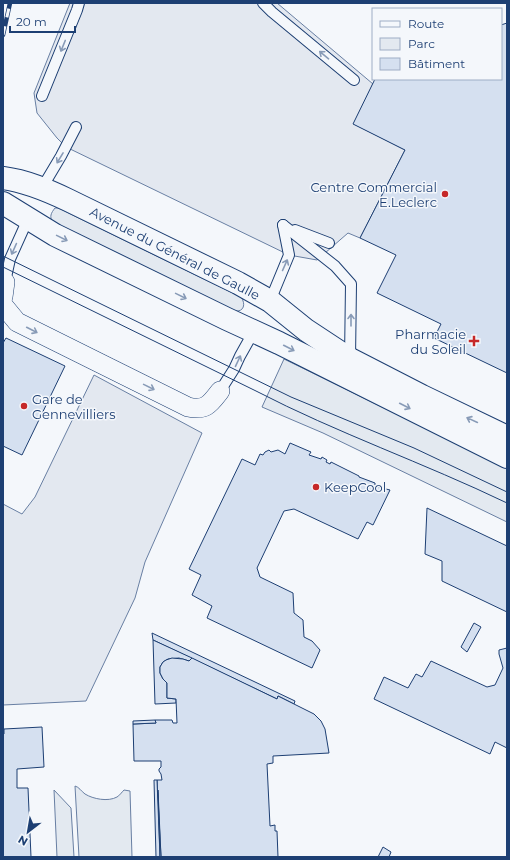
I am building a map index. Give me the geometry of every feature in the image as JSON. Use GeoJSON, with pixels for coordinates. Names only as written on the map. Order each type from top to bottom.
{"type":"FeatureCollection","features":[{"type":"Feature","properties":{"kind":"main road","name":"Avenue du Général de Gaulle"},"geometry":{"type":"LineString","coordinates":[[3,178],[42,188],[238,282],[270,301],[306,330],[350,359],[507,437]]}},
{"type":"Feature","properties":{"kind":"main road"},"geometry":{"type":"LineString","coordinates":[[28,219],[42,188]]}},
{"type":"Feature","properties":{"kind":"main road"},"geometry":{"type":"LineString","coordinates":[[3,203],[55,235],[254,331],[507,457]]}},
{"type":"Feature","properties":{"kind":"main road"},"geometry":{"type":"LineString","coordinates":[[254,331],[270,301]]}},
{"type":"Feature","properties":{"kind":"street"},"geometry":{"type":"LineString","coordinates":[[3,305],[17,322],[188,407],[195,408],[207,406],[220,391]]}},
{"type":"Feature","properties":{"kind":"lane"},"geometry":{"type":"LineString","coordinates":[[262,3],[354,80]]}},
{"type":"Feature","properties":{"kind":"lane"},"geometry":{"type":"LineString","coordinates":[[42,96],[78,6]]}},
{"type":"Feature","properties":{"kind":"lane"},"geometry":{"type":"LineString","coordinates":[[42,188],[64,152],[76,127]]}},
{"type":"Feature","properties":{"kind":"lane"},"geometry":{"type":"LineString","coordinates":[[4,290],[10,259],[28,219]]}},
{"type":"Feature","properties":{"kind":"lane"},"geometry":{"type":"LineString","coordinates":[[270,301],[289,256],[283,225]]}},
{"type":"Feature","properties":{"kind":"lane"},"geometry":{"type":"LineString","coordinates":[[283,225],[329,243]]}},
{"type":"Feature","properties":{"kind":"lane"},"geometry":{"type":"LineString","coordinates":[[283,225],[335,266],[351,284],[350,359]]}},
{"type":"Feature","properties":{"kind":"lane"},"geometry":{"type":"LineString","coordinates":[[220,391],[234,369],[254,331]]}},
{"type":"Feature","properties":{"kind":"green space"},"geometry":{"type":"Polygon","coordinates":[[[55,208],[58,208],[241,297],[244,305],[242,309],[235,311],[53,222],[51,215],[55,208]]]}},
{"type":"Feature","properties":{"kind":"green space"},"geometry":{"type":"Polygon","coordinates":[[[284,359],[507,468],[507,522],[323,433],[262,407],[284,359]]]}},
{"type":"Feature","properties":{"kind":"green space"},"geometry":{"type":"Polygon","coordinates":[[[75,786],[88,796],[101,799],[113,799],[124,790],[130,791],[132,857],[79,857],[75,786]]]}},
{"type":"Feature","properties":{"kind":"green space"},"geometry":{"type":"Polygon","coordinates":[[[54,790],[71,808],[74,857],[57,857],[54,790]]]}},
{"type":"Feature","properties":{"kind":"shaded area"},"geometry":{"type":"Polygon","coordinates":[[[70,3],[277,3],[373,84],[354,124],[405,150],[360,238],[348,233],[317,260],[289,255],[66,147],[37,113],[34,93],[70,3]]]}},
{"type":"Feature","properties":{"kind":"shaded area"},"geometry":{"type":"Polygon","coordinates":[[[94,375],[202,433],[145,562],[135,598],[86,701],[3,705],[3,504],[22,514],[35,497],[94,375]]]}},
{"type":"Feature","properties":{"kind":"building","name":"Centre Commercial E.Leclerc"},"geometry":{"type":"Polygon","coordinates":[[[507,23],[507,373],[434,338],[441,324],[377,293],[396,255],[360,238],[405,150],[353,124],[375,80],[502,80],[502,25],[507,23]]]}},
{"type":"Feature","properties":{"kind":"building","name":"Gare de Gennevilliers"},"geometry":{"type":"Polygon","coordinates":[[[6,338],[65,366],[22,455],[3,446],[3,343],[6,338]]]}},
{"type":"Feature","properties":{"kind":"building"},"geometry":{"type":"Polygon","coordinates":[[[290,443],[311,452],[309,455],[321,459],[322,457],[330,464],[331,462],[359,477],[375,483],[375,485],[385,490],[390,490],[373,525],[367,522],[358,539],[294,509],[284,511],[257,568],[260,577],[293,593],[294,613],[303,620],[304,637],[312,641],[320,650],[312,668],[207,618],[212,606],[192,595],[201,575],[189,569],[242,459],[255,465],[260,454],[263,455],[269,450],[271,452],[278,450],[285,454],[290,443]]]}},
{"type":"Feature","properties":{"kind":"building"},"geometry":{"type":"Polygon","coordinates":[[[427,508],[507,546],[507,612],[442,581],[442,561],[425,554],[427,508]]]}},
{"type":"Feature","properties":{"kind":"building"},"geometry":{"type":"Polygon","coordinates":[[[474,623],[481,627],[467,652],[461,647],[474,623]]]}},
{"type":"Feature","properties":{"kind":"building"},"geometry":{"type":"Polygon","coordinates":[[[152,633],[295,701],[294,704],[278,696],[277,699],[153,640],[152,633]]]}},
{"type":"Feature","properties":{"kind":"building"},"geometry":{"type":"Polygon","coordinates":[[[153,640],[192,658],[189,661],[179,658],[168,659],[163,662],[160,667],[160,673],[167,683],[167,698],[176,699],[176,703],[155,704],[153,640]]]}},
{"type":"Feature","properties":{"kind":"building"},"geometry":{"type":"Polygon","coordinates":[[[507,648],[507,748],[495,742],[490,754],[374,699],[384,677],[408,688],[416,674],[422,677],[431,661],[487,687],[495,685],[503,668],[499,650],[507,648]]]}},
{"type":"Feature","properties":{"kind":"building"},"geometry":{"type":"Polygon","coordinates":[[[172,658],[189,661],[192,658],[277,699],[278,696],[314,714],[321,721],[325,729],[329,753],[273,756],[273,763],[267,764],[270,826],[275,825],[275,831],[277,831],[278,857],[161,857],[157,780],[162,780],[159,771],[161,761],[134,761],[133,724],[156,723],[155,720],[172,720],[173,723],[177,723],[176,699],[167,698],[167,683],[160,673],[160,667],[163,662],[172,658]]]}},
{"type":"Feature","properties":{"kind":"building"},"geometry":{"type":"Polygon","coordinates":[[[155,720],[156,723],[133,724],[133,721],[155,720]]]}},
{"type":"Feature","properties":{"kind":"building"},"geometry":{"type":"Polygon","coordinates":[[[42,727],[44,767],[17,769],[17,788],[28,788],[31,857],[3,857],[4,729],[42,727]]]}},
{"type":"Feature","properties":{"kind":"building"},"geometry":{"type":"Polygon","coordinates":[[[154,780],[157,780],[160,857],[156,857],[154,780]]]}},
{"type":"Feature","properties":{"kind":"building"},"geometry":{"type":"Polygon","coordinates":[[[158,790],[161,857],[160,857],[158,790]]]}},
{"type":"Feature","properties":{"kind":"building"},"geometry":{"type":"Polygon","coordinates":[[[383,847],[391,852],[389,857],[378,857],[383,847]]]}},
{"type":"Feature","properties":{"kind":"tram line"},"geometry":{"type":"LineString","coordinates":[[3,256],[291,397],[414,448],[507,492]]}},
{"type":"Feature","properties":{"kind":"tram line"},"geometry":{"type":"LineString","coordinates":[[3,267],[318,421],[476,488],[507,503]]}},
{"type":"Feature","properties":{"kind":"railway"},"geometry":{"type":"LineString","coordinates":[[3,35],[10,3]]}},
{"type":"Feature","properties":{"kind":"place","name":"Centre Commercial E.Leclerc"},"geometry":{"type":"Point","coordinates":[445,194]}},
{"type":"Feature","properties":{"kind":"place","name":"Pharmacie du Soleil"},"geometry":{"type":"Point","coordinates":[474,341]}},
{"type":"Feature","properties":{"kind":"place","name":"Gare de Gennevilliers"},"geometry":{"type":"Point","coordinates":[24,406]}},
{"type":"Feature","properties":{"kind":"place","name":"KeepCool"},"geometry":{"type":"Point","coordinates":[316,487]}}]}
